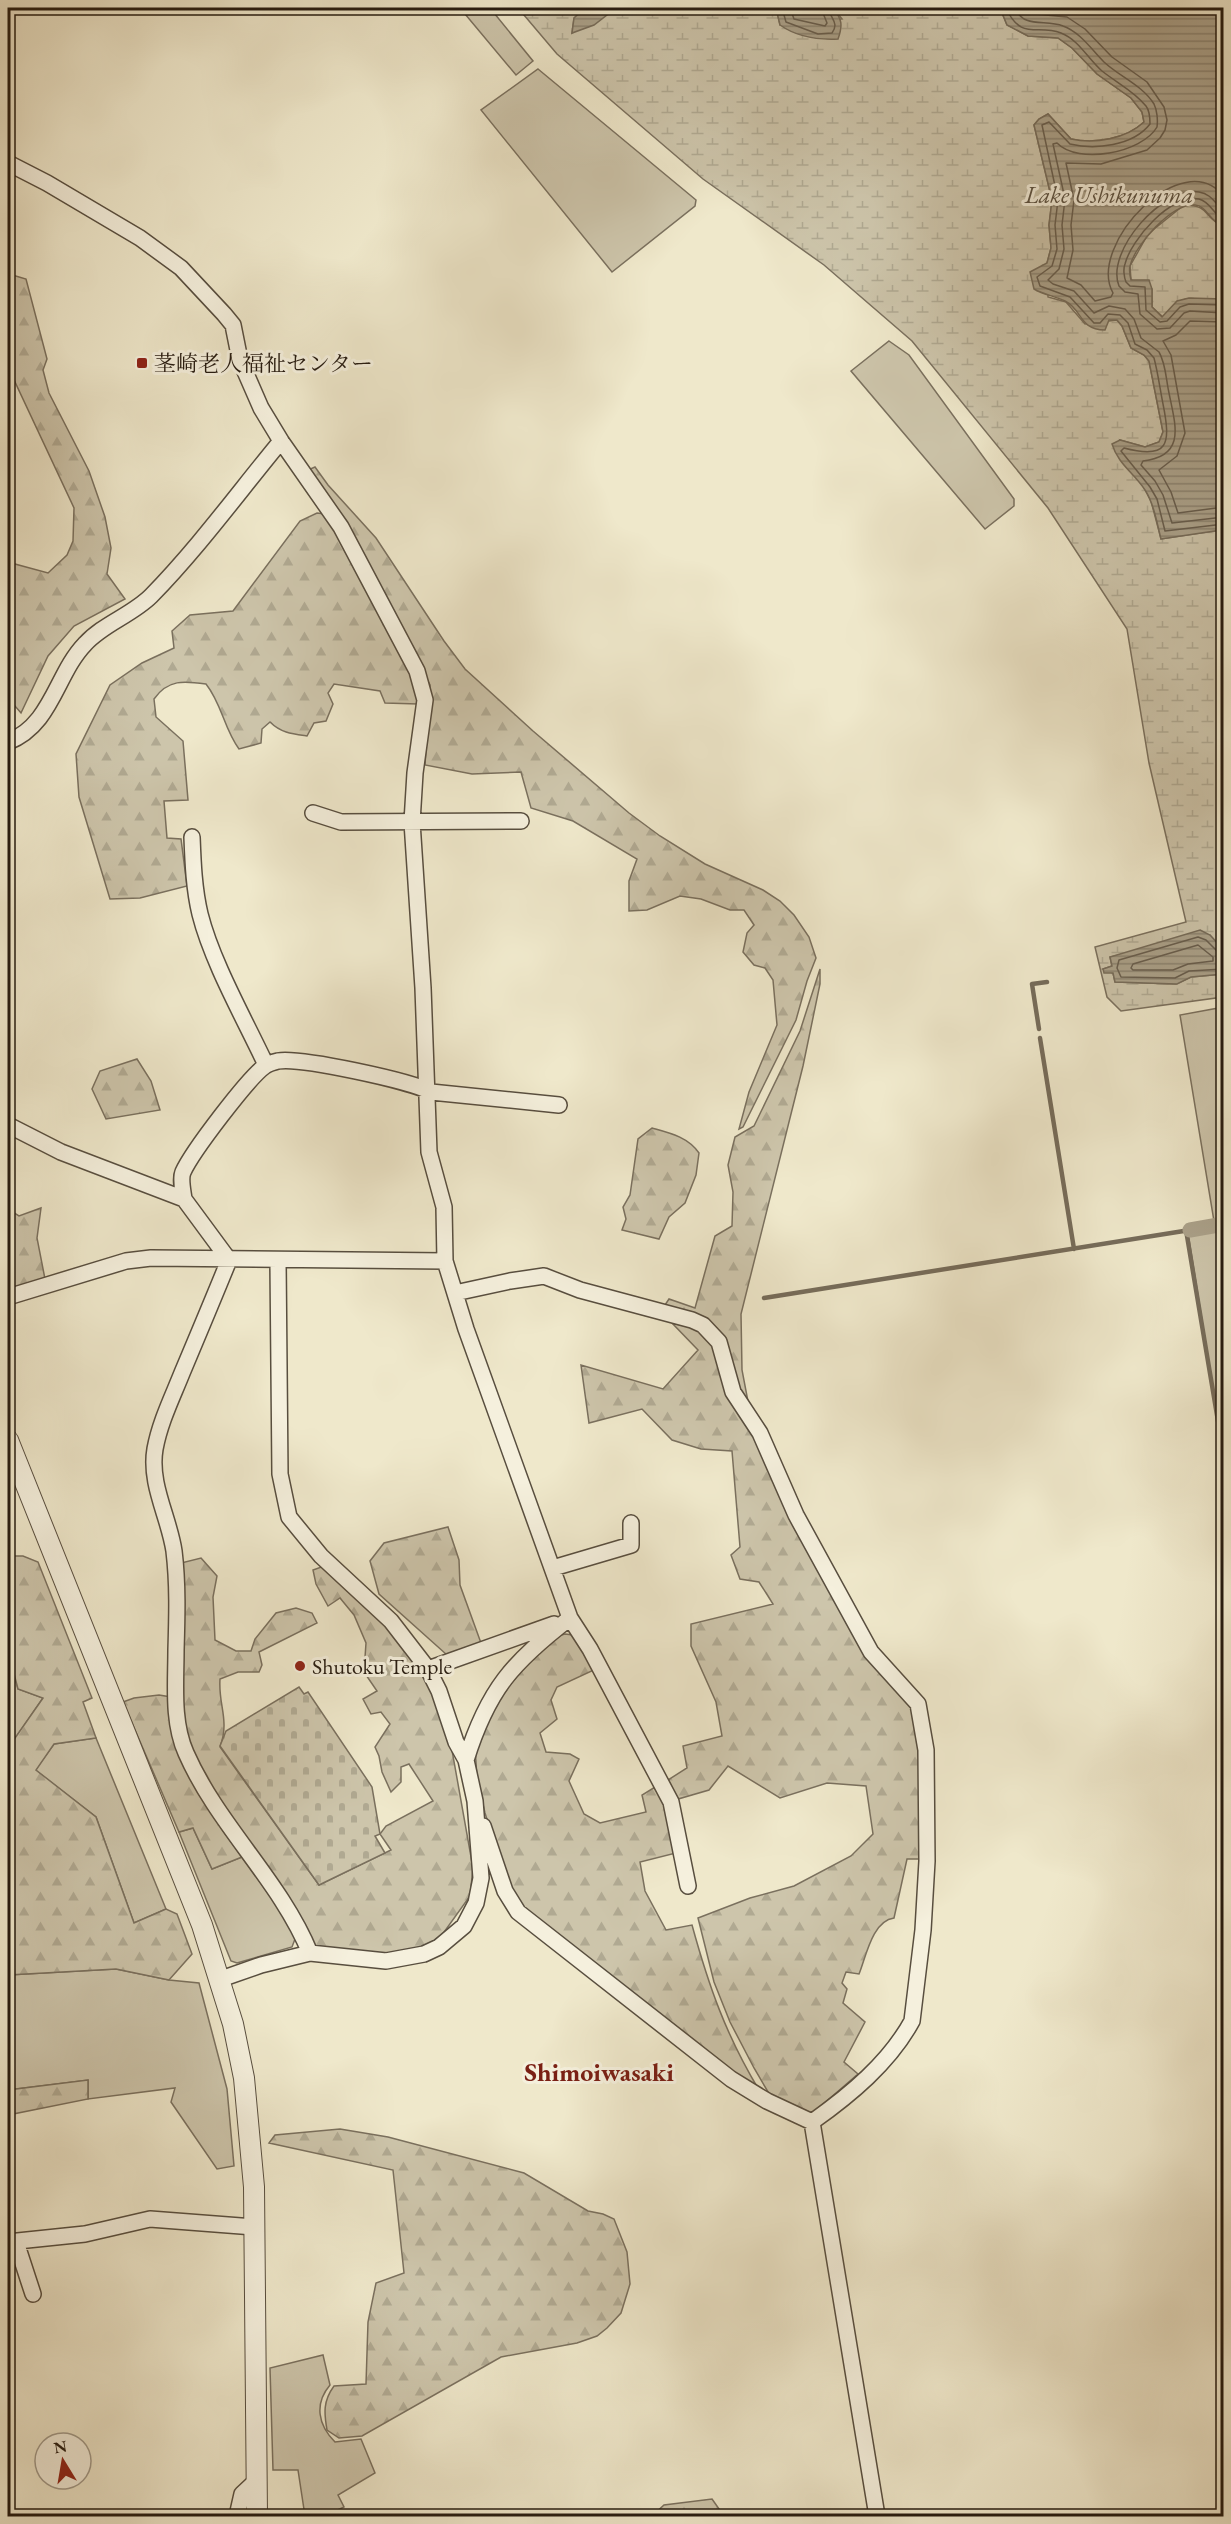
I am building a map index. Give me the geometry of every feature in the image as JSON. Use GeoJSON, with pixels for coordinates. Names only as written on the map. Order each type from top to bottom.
{"type":"FeatureCollection","features":[{"type":"Feature","properties":{"kind":"street"},"geometry":{"type":"LineString","coordinates":[[8,163],[141,238],[181,268],[233,326],[240,360],[250,385],[281,441],[340,527],[417,670],[425,700],[415,773],[412,822],[423,988],[429,1152],[444,1207],[445,1261],[466,1329],[554,1568],[570,1618],[590,1649],[671,1802],[687,1886]]}},
{"type":"Feature","properties":{"kind":"street"},"geometry":{"type":"LineString","coordinates":[[8,742],[17,739],[37,721],[55,696],[70,662],[86,642],[149,598],[281,441]]}},
{"type":"Feature","properties":{"kind":"street"},"geometry":{"type":"LineString","coordinates":[[313,813],[341,822],[521,821]]}},
{"type":"Feature","properties":{"kind":"street"},"geometry":{"type":"LineString","coordinates":[[192,837],[195,891],[200,916],[220,968],[266,1065]]}},
{"type":"Feature","properties":{"kind":"street"},"geometry":{"type":"LineString","coordinates":[[229,1260],[184,1199],[182,1174],[196,1150],[266,1065],[278,1061],[299,1062],[343,1069],[431,1092],[559,1105]]}},
{"type":"Feature","properties":{"kind":"street"},"geometry":{"type":"LineString","coordinates":[[8,1125],[61,1152],[184,1199]]}},
{"type":"Feature","properties":{"kind":"street"},"geometry":{"type":"LineString","coordinates":[[8,1297],[126,1261],[151,1258],[445,1261]]}},
{"type":"Feature","properties":{"kind":"street"},"geometry":{"type":"LineString","coordinates":[[229,1260],[162,1421],[154,1451],[158,1492],[171,1532],[176,1569],[175,1689],[178,1720],[185,1751],[202,1786],[232,1832],[282,1897],[299,1925],[310,1953]]}},
{"type":"Feature","properties":{"kind":"street"},"geometry":{"type":"LineString","coordinates":[[278,1261],[280,1474],[289,1517],[321,1556],[391,1621],[428,1669],[439,1691],[456,1742],[466,1760],[475,1801],[505,1891],[518,1912],[731,2079],[767,2101],[812,2122]]}},
{"type":"Feature","properties":{"kind":"street"},"geometry":{"type":"LineString","coordinates":[[455,1293],[544,1276],[580,1290],[703,1325],[719,1342],[733,1392],[760,1433],[796,1515],[871,1652],[918,1704],[926,1750],[927,1861],[922,1941],[912,2021],[906,2032],[865,2080],[812,2122]]}},
{"type":"Feature","properties":{"kind":"street"},"geometry":{"type":"LineString","coordinates":[[8,1440],[202,1925],[221,1979],[244,2078],[251,2134],[254,2227],[257,2517]]}},
{"type":"Feature","properties":{"kind":"street"},"geometry":{"type":"LineString","coordinates":[[554,1568],[632,1545],[631,1523]]}},
{"type":"Feature","properties":{"kind":"street"},"geometry":{"type":"LineString","coordinates":[[428,1669],[570,1618]]}},
{"type":"Feature","properties":{"kind":"street"},"geometry":{"type":"LineString","coordinates":[[466,1760],[486,1705],[500,1685],[537,1644],[570,1618]]}},
{"type":"Feature","properties":{"kind":"street"},"geometry":{"type":"LineString","coordinates":[[221,1979],[261,1965],[310,1953],[386,1961],[424,1954],[452,1937],[471,1915],[481,1878],[475,1801]]}},
{"type":"Feature","properties":{"kind":"street"},"geometry":{"type":"LineString","coordinates":[[812,2122],[878,2517]]}},
{"type":"Feature","properties":{"kind":"street"},"geometry":{"type":"LineString","coordinates":[[33,2294],[12,2242],[85,2234],[150,2219],[254,2227]]}},
{"type":"Feature","properties":{"kind":"street"},"geometry":{"type":"LineString","coordinates":[[237,2517],[243,2494],[257,2480]]}},
{"type":"Feature","properties":{"kind":"green space"},"geometry":{"type":"Polygon","coordinates":[[[460,8],[490,8],[533,61],[516,75],[460,8]]]}},
{"type":"Feature","properties":{"kind":"green space"},"geometry":{"type":"Polygon","coordinates":[[[518,8],[585,8],[574,18],[572,33],[616,8],[776,8],[780,25],[842,19],[833,8],[1000,8],[1007,25],[1028,36],[1058,38],[1072,48],[1097,74],[1131,98],[1142,112],[1144,122],[1137,128],[1110,139],[1090,141],[1071,139],[1048,114],[1034,125],[1052,200],[1049,225],[1051,248],[1047,263],[1048,297],[1066,302],[1085,324],[1117,320],[1131,348],[1144,355],[1149,361],[1163,432],[1159,442],[1145,447],[1120,440],[1151,501],[1161,539],[1221,530],[1223,532],[1223,944],[1219,945],[1210,935],[1110,957],[1112,966],[1103,969],[1113,973],[1115,982],[1176,984],[1191,977],[1223,974],[1223,997],[1121,1011],[1107,997],[1095,947],[1186,922],[1149,763],[1127,629],[1048,508],[912,341],[824,265],[703,179],[557,54],[518,8]]]}},
{"type":"Feature","properties":{"kind":"green space"},"geometry":{"type":"Polygon","coordinates":[[[538,69],[696,200],[695,206],[612,272],[481,110],[538,69]]]}},
{"type":"Feature","properties":{"kind":"green space"},"geometry":{"type":"Polygon","coordinates":[[[1184,205],[1199,207],[1223,226],[1223,299],[1186,299],[1163,317],[1152,307],[1152,289],[1131,280],[1130,266],[1148,234],[1184,205]]]}},
{"type":"Feature","properties":{"kind":"green space"},"geometry":{"type":"Polygon","coordinates":[[[9,274],[26,279],[47,359],[43,370],[49,393],[89,471],[105,517],[111,548],[107,574],[125,599],[74,626],[48,656],[21,713],[8,698],[8,559],[15,564],[48,573],[67,555],[73,541],[74,508],[8,367],[9,274]]]}},
{"type":"Feature","properties":{"kind":"green space"},"geometry":{"type":"Polygon","coordinates":[[[889,341],[909,355],[1014,499],[1014,506],[985,529],[851,371],[889,341]]]}},
{"type":"Feature","properties":{"kind":"green space"},"geometry":{"type":"Polygon","coordinates":[[[315,467],[328,485],[376,538],[465,669],[629,813],[660,836],[705,864],[763,890],[780,901],[794,915],[809,937],[816,958],[796,1020],[743,1127],[739,1129],[749,1092],[777,1025],[773,980],[765,968],[754,965],[743,952],[747,933],[754,925],[744,910],[730,910],[701,899],[680,896],[647,910],[629,911],[629,881],[637,859],[573,821],[531,808],[521,772],[472,774],[425,765],[430,685],[379,585],[308,470],[315,467]]]}},
{"type":"Feature","properties":{"kind":"green space"},"geometry":{"type":"Polygon","coordinates":[[[317,513],[325,514],[356,563],[415,679],[418,704],[385,703],[380,691],[334,684],[328,693],[333,704],[326,721],[314,723],[307,736],[283,731],[270,722],[262,729],[261,743],[239,749],[206,684],[184,682],[165,688],[154,699],[156,717],[183,741],[188,800],[164,801],[167,838],[181,839],[187,886],[140,898],[110,899],[79,797],[76,754],[110,685],[142,663],[174,648],[172,631],[190,615],[233,611],[300,521],[317,513]]]}},
{"type":"Feature","properties":{"kind":"green space"},"geometry":{"type":"Polygon","coordinates":[[[820,969],[820,984],[803,1066],[741,1314],[742,1370],[750,1412],[737,1392],[726,1346],[663,1308],[669,1299],[695,1308],[715,1236],[732,1226],[733,1192],[728,1165],[735,1137],[754,1126],[800,1031],[820,969]]]}},
{"type":"Feature","properties":{"kind":"green space"},"geometry":{"type":"Polygon","coordinates":[[[1224,1007],[1224,1219],[1214,1221],[1180,1015],[1224,1007]]]}},
{"type":"Feature","properties":{"kind":"green space"},"geometry":{"type":"Polygon","coordinates":[[[137,1059],[151,1081],[160,1110],[106,1119],[92,1089],[100,1071],[137,1059]]]}},
{"type":"Feature","properties":{"kind":"green space"},"geometry":{"type":"Polygon","coordinates":[[[652,1128],[684,1139],[699,1153],[696,1175],[685,1203],[669,1217],[659,1239],[622,1230],[626,1219],[623,1207],[630,1195],[638,1139],[652,1128]]]}},
{"type":"Feature","properties":{"kind":"green space"},"geometry":{"type":"Polygon","coordinates":[[[41,1208],[37,1238],[45,1279],[8,1290],[8,1209],[19,1216],[41,1208]]]}},
{"type":"Feature","properties":{"kind":"green space"},"geometry":{"type":"Polygon","coordinates":[[[1223,1227],[1224,1439],[1221,1439],[1188,1233],[1223,1227]]]}},
{"type":"Feature","properties":{"kind":"green space"},"geometry":{"type":"Polygon","coordinates":[[[673,1324],[693,1328],[710,1338],[791,1518],[914,1708],[919,1740],[921,1859],[907,1859],[894,1918],[886,1921],[875,1933],[859,1974],[846,1972],[842,1983],[847,1989],[843,2003],[865,2022],[844,2062],[858,2074],[814,2112],[808,2113],[771,2097],[730,2022],[714,1982],[698,1918],[750,1898],[794,1886],[851,1856],[873,1834],[866,1786],[827,1783],[780,1798],[728,1766],[709,1790],[678,1799],[668,1780],[687,1768],[683,1746],[722,1736],[716,1702],[691,1646],[691,1624],[773,1604],[759,1582],[740,1579],[731,1555],[740,1547],[732,1451],[701,1449],[672,1440],[642,1409],[589,1423],[581,1365],[663,1389],[698,1350],[673,1324]]]}},
{"type":"Feature","properties":{"kind":"green space"},"geometry":{"type":"Polygon","coordinates":[[[448,1527],[459,1560],[460,1585],[481,1643],[447,1655],[379,1594],[370,1561],[384,1543],[448,1527]]]}},
{"type":"Feature","properties":{"kind":"green space"},"geometry":{"type":"Polygon","coordinates":[[[8,1556],[23,1556],[38,1562],[92,1698],[83,1702],[96,1738],[54,1744],[36,1770],[96,1817],[134,1923],[166,1909],[177,1914],[192,1954],[169,1980],[116,1969],[8,1975],[8,1748],[43,1698],[18,1689],[8,1651],[8,1556]]]}},
{"type":"Feature","properties":{"kind":"green space"},"geometry":{"type":"Polygon","coordinates":[[[201,1558],[217,1576],[213,1597],[215,1640],[236,1651],[251,1651],[255,1639],[276,1613],[296,1608],[312,1613],[317,1623],[259,1652],[262,1665],[259,1672],[238,1672],[220,1679],[224,1729],[220,1747],[319,1885],[391,1850],[380,1834],[386,1826],[433,1801],[409,1764],[401,1767],[401,1782],[391,1792],[375,1747],[390,1724],[381,1712],[371,1714],[363,1699],[377,1691],[364,1672],[366,1643],[354,1615],[340,1598],[328,1606],[316,1584],[313,1570],[324,1566],[387,1625],[425,1676],[450,1739],[473,1868],[470,1896],[442,1935],[424,1947],[382,1955],[314,1948],[224,1811],[190,1748],[184,1722],[181,1680],[181,1563],[201,1558]]]}},
{"type":"Feature","properties":{"kind":"green space"},"geometry":{"type":"Polygon","coordinates":[[[565,1634],[573,1635],[596,1669],[557,1687],[551,1700],[557,1719],[540,1733],[546,1752],[570,1754],[579,1759],[569,1781],[584,1814],[600,1823],[646,1812],[642,1795],[655,1787],[667,1805],[676,1853],[640,1862],[645,1891],[666,1930],[692,1925],[720,2010],[737,2050],[759,2090],[737,2077],[525,1909],[507,1883],[477,1779],[475,1746],[491,1706],[551,1638],[565,1634]]]}},
{"type":"Feature","properties":{"kind":"green space"},"geometry":{"type":"Polygon","coordinates":[[[8,1651],[18,1689],[43,1698],[8,1749],[8,1651]]]}},
{"type":"Feature","properties":{"kind":"green space"},"geometry":{"type":"Polygon","coordinates":[[[299,1687],[304,1694],[308,1692],[372,1787],[380,1834],[375,1836],[385,1853],[319,1885],[220,1746],[226,1731],[299,1687]]]}},
{"type":"Feature","properties":{"kind":"green space"},"geometry":{"type":"Polygon","coordinates":[[[159,1695],[171,1697],[221,1828],[242,1857],[212,1869],[193,1828],[179,1832],[123,1702],[134,1698],[159,1695]]]}},
{"type":"Feature","properties":{"kind":"green space"},"geometry":{"type":"Polygon","coordinates":[[[96,1738],[166,1909],[134,1923],[96,1817],[35,1770],[54,1744],[96,1738]]]}},
{"type":"Feature","properties":{"kind":"green space"},"geometry":{"type":"Polygon","coordinates":[[[193,1828],[212,1869],[242,1857],[293,1928],[295,1939],[292,1947],[237,1963],[231,1961],[179,1832],[193,1828]]]}},
{"type":"Feature","properties":{"kind":"green space"},"geometry":{"type":"Polygon","coordinates":[[[116,1969],[169,1980],[199,1983],[227,2089],[234,2166],[217,2169],[171,2102],[175,2088],[88,2099],[88,2080],[8,2090],[8,1975],[116,1969]]]}},
{"type":"Feature","properties":{"kind":"green space"},"geometry":{"type":"Polygon","coordinates":[[[88,2080],[88,2099],[8,2115],[8,2090],[88,2080]]]}},
{"type":"Feature","properties":{"kind":"green space"},"geometry":{"type":"Polygon","coordinates":[[[340,2129],[388,2137],[524,2173],[588,2211],[614,2219],[627,2252],[630,2284],[621,2313],[597,2336],[577,2343],[501,2357],[362,2436],[339,2438],[327,2430],[326,2402],[334,2386],[366,2384],[368,2322],[376,2283],[404,2273],[393,2170],[269,2143],[275,2135],[340,2129]]]}},
{"type":"Feature","properties":{"kind":"green space"},"geometry":{"type":"Polygon","coordinates":[[[323,2355],[330,2385],[320,2407],[325,2429],[335,2442],[361,2439],[375,2473],[338,2495],[344,2507],[325,2516],[305,2516],[298,2470],[273,2470],[270,2368],[323,2355]]]}},
{"type":"Feature","properties":{"kind":"green space"},"geometry":{"type":"Polygon","coordinates":[[[712,2499],[724,2516],[652,2516],[664,2505],[712,2499]]]}},
{"type":"Feature","properties":{"kind":"water"},"geometry":{"type":"Polygon","coordinates":[[[585,8],[616,8],[594,25],[572,33],[574,18],[585,8]]]}},
{"type":"Feature","properties":{"kind":"water"},"geometry":{"type":"Polygon","coordinates":[[[776,8],[833,8],[841,22],[838,39],[807,37],[787,29],[780,25],[776,8]]]}},
{"type":"Feature","properties":{"kind":"water","name":"Lake Ushikunuma"},"geometry":{"type":"Polygon","coordinates":[[[1000,8],[1223,8],[1223,226],[1199,206],[1186,206],[1166,218],[1147,237],[1133,257],[1130,269],[1131,280],[1149,280],[1152,289],[1152,307],[1162,317],[1177,301],[1189,298],[1223,299],[1223,532],[1221,530],[1161,539],[1148,495],[1122,463],[1112,444],[1120,440],[1145,447],[1159,442],[1163,432],[1149,361],[1144,355],[1131,348],[1117,320],[1109,320],[1105,330],[1090,326],[1071,305],[1034,289],[1030,272],[1047,263],[1051,248],[1049,225],[1052,200],[1034,125],[1048,114],[1071,139],[1090,141],[1110,139],[1137,128],[1144,122],[1142,112],[1131,98],[1097,74],[1072,48],[1058,38],[1028,36],[1007,25],[1000,8]]]}},
{"type":"Feature","properties":{"kind":"water"},"geometry":{"type":"Polygon","coordinates":[[[1200,930],[1210,935],[1219,945],[1223,944],[1223,974],[1191,977],[1177,984],[1115,982],[1113,973],[1104,973],[1103,969],[1112,966],[1110,957],[1200,930]]]}},
{"type":"Feature","properties":{"kind":"waterway"},"geometry":{"type":"LineString","coordinates":[[1039,1029],[1032,984],[1047,982]]}},
{"type":"Feature","properties":{"kind":"waterway"},"geometry":{"type":"LineString","coordinates":[[1040,1038],[1074,1249]]}},
{"type":"Feature","properties":{"kind":"waterway"},"geometry":{"type":"LineString","coordinates":[[1190,1230],[1224,1224]]}},
{"type":"Feature","properties":{"kind":"waterway"},"geometry":{"type":"LineString","coordinates":[[1186,1230],[1221,1439]]}},
{"type":"Feature","properties":{"kind":"waterway"},"geometry":{"type":"LineString","coordinates":[[764,1298],[1190,1230]]}},
{"type":"Feature","properties":{"kind":"place","name":"茎崎老人福祉センター"},"geometry":{"type":"Point","coordinates":[142,363]}},
{"type":"Feature","properties":{"kind":"place","name":"Shutoku Temple"},"geometry":{"type":"Point","coordinates":[300,1666]}},
{"type":"Feature","properties":{"kind":"district","name":"Shimoiwasaki"},"geometry":{"type":"Point","coordinates":[599,2072]}}]}
